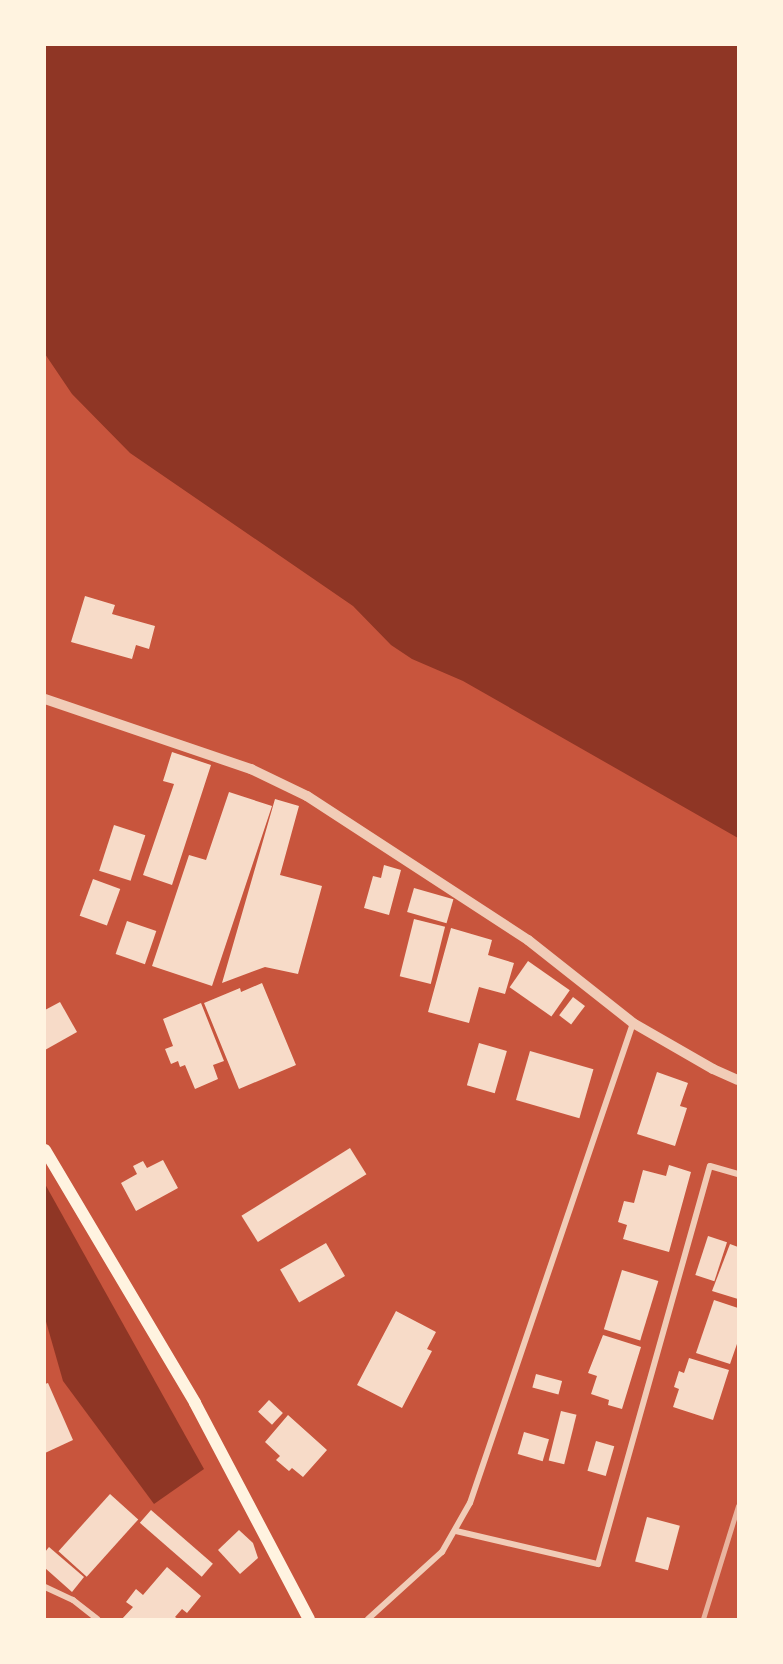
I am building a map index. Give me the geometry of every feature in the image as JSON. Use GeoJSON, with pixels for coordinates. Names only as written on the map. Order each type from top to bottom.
{"type":"FeatureCollection","features":[{"type":"Feature","properties":{"kind":"main road"},"geometry":{"type":"LineString","coordinates":[[45,1150],[195,1404],[309,1619]]}},
{"type":"Feature","properties":{"kind":"street"},"geometry":{"type":"LineString","coordinates":[[45,699],[251,769],[307,796],[528,940],[633,1023],[713,1069],[738,1080]]}},
{"type":"Feature","properties":{"kind":"street"},"geometry":{"type":"LineString","coordinates":[[368,1619],[442,1552],[456,1531],[474,1492],[633,1023]]}},
{"type":"Feature","properties":{"kind":"street"},"geometry":{"type":"LineString","coordinates":[[456,1531],[598,1564],[710,1166],[738,1174]]}},
{"type":"Feature","properties":{"kind":"street"},"geometry":{"type":"LineString","coordinates":[[45,1587],[74,1600],[97,1619]]}},
{"type":"Feature","properties":{"kind":"shaded area"},"geometry":{"type":"Polygon","coordinates":[[[45,45],[738,45],[738,838],[463,681],[412,659],[391,645],[353,606],[130,453],[72,394],[45,354],[45,45]]]}},
{"type":"Feature","properties":{"kind":"shaded area"},"geometry":{"type":"Polygon","coordinates":[[[45,1184],[204,1469],[154,1504],[63,1381],[45,1318],[45,1184]]]}},
{"type":"Feature","properties":{"kind":"building"},"geometry":{"type":"Polygon","coordinates":[[[85,596],[115,605],[112,614],[155,626],[149,649],[136,645],[132,659],[71,642],[85,596]]]}},
{"type":"Feature","properties":{"kind":"building"},"geometry":{"type":"Polygon","coordinates":[[[172,752],[211,765],[172,885],[143,875],[174,784],[163,781],[172,752]]]}},
{"type":"Feature","properties":{"kind":"building"},"geometry":{"type":"Polygon","coordinates":[[[229,792],[272,806],[212,986],[152,966],[189,855],[206,860],[229,792]]]}},
{"type":"Feature","properties":{"kind":"building"},"geometry":{"type":"Polygon","coordinates":[[[275,799],[299,806],[280,875],[322,886],[298,974],[265,967],[222,983],[275,799]]]}},
{"type":"Feature","properties":{"kind":"building"},"geometry":{"type":"Polygon","coordinates":[[[114,825],[145,835],[131,881],[99,871],[114,825]]]}},
{"type":"Feature","properties":{"kind":"building"},"geometry":{"type":"Polygon","coordinates":[[[384,865],[401,870],[389,915],[364,908],[373,876],[381,878],[384,865]]]}},
{"type":"Feature","properties":{"kind":"building"},"geometry":{"type":"Polygon","coordinates":[[[93,879],[120,889],[107,926],[80,916],[93,879]]]}},
{"type":"Feature","properties":{"kind":"building"},"geometry":{"type":"Polygon","coordinates":[[[414,888],[453,899],[447,923],[407,912],[414,888]]]}},
{"type":"Feature","properties":{"kind":"building"},"geometry":{"type":"Polygon","coordinates":[[[414,919],[445,927],[431,984],[400,976],[414,919]]]}},
{"type":"Feature","properties":{"kind":"building"},"geometry":{"type":"Polygon","coordinates":[[[127,921],[156,931],[145,964],[116,954],[127,921]]]}},
{"type":"Feature","properties":{"kind":"building"},"geometry":{"type":"Polygon","coordinates":[[[451,928],[492,940],[488,955],[514,963],[505,994],[479,987],[469,1023],[428,1012],[451,928]]]}},
{"type":"Feature","properties":{"kind":"building"},"geometry":{"type":"Polygon","coordinates":[[[528,961],[570,990],[551,1016],[510,987],[528,961]]]}},
{"type":"Feature","properties":{"kind":"building"},"geometry":{"type":"Polygon","coordinates":[[[262,983],[296,1065],[239,1089],[204,1003],[240,988],[241,992],[262,983]]]}},
{"type":"Feature","properties":{"kind":"building"},"geometry":{"type":"Polygon","coordinates":[[[573,997],[585,1006],[571,1024],[559,1015],[573,997]]]}},
{"type":"Feature","properties":{"kind":"building"},"geometry":{"type":"Polygon","coordinates":[[[60,1002],[77,1032],[45,1050],[45,1010],[60,1002]]]}},
{"type":"Feature","properties":{"kind":"building"},"geometry":{"type":"Polygon","coordinates":[[[201,1003],[224,1061],[213,1065],[218,1079],[195,1089],[185,1065],[180,1067],[178,1061],[171,1064],[165,1049],[173,1046],[163,1019],[201,1003]]]}},
{"type":"Feature","properties":{"kind":"building"},"geometry":{"type":"Polygon","coordinates":[[[479,1043],[507,1051],[495,1093],[467,1085],[479,1043]]]}},
{"type":"Feature","properties":{"kind":"building"},"geometry":{"type":"Polygon","coordinates":[[[530,1051],[593,1069],[579,1118],[516,1100],[530,1051]]]}},
{"type":"Feature","properties":{"kind":"building"},"geometry":{"type":"Polygon","coordinates":[[[657,1072],[688,1083],[680,1106],[687,1108],[675,1146],[637,1134],[657,1072]]]}},
{"type":"Feature","properties":{"kind":"building"},"geometry":{"type":"Polygon","coordinates":[[[350,1148],[366,1174],[258,1242],[241,1216],[350,1148]]]}},
{"type":"Feature","properties":{"kind":"building"},"geometry":{"type":"Polygon","coordinates":[[[163,1160],[178,1188],[136,1211],[121,1183],[137,1174],[133,1166],[143,1161],[147,1168],[163,1160]]]}},
{"type":"Feature","properties":{"kind":"building"},"geometry":{"type":"Polygon","coordinates":[[[669,1165],[691,1172],[669,1252],[623,1239],[627,1225],[618,1222],[624,1201],[634,1203],[643,1170],[666,1176],[669,1165]]]}},
{"type":"Feature","properties":{"kind":"building"},"geometry":{"type":"Polygon","coordinates":[[[708,1236],[727,1242],[714,1281],[695,1275],[708,1236]]]}},
{"type":"Feature","properties":{"kind":"building"},"geometry":{"type":"Polygon","coordinates":[[[326,1243],[345,1276],[299,1302],[280,1270],[326,1243]]]}},
{"type":"Feature","properties":{"kind":"building"},"geometry":{"type":"Polygon","coordinates":[[[730,1244],[738,1247],[738,1299],[712,1291],[730,1244]]]}},
{"type":"Feature","properties":{"kind":"building"},"geometry":{"type":"Polygon","coordinates":[[[622,1270],[658,1281],[640,1340],[604,1329],[622,1270]]]}},
{"type":"Feature","properties":{"kind":"building"},"geometry":{"type":"Polygon","coordinates":[[[714,1300],[738,1308],[738,1341],[730,1364],[696,1353],[714,1300]]]}},
{"type":"Feature","properties":{"kind":"building"},"geometry":{"type":"Polygon","coordinates":[[[396,1311],[436,1332],[427,1349],[432,1351],[402,1408],[357,1385],[396,1311]]]}},
{"type":"Feature","properties":{"kind":"building"},"geometry":{"type":"Polygon","coordinates":[[[603,1335],[641,1347],[622,1409],[608,1405],[609,1400],[591,1394],[597,1376],[588,1373],[603,1335]]]}},
{"type":"Feature","properties":{"kind":"building"},"geometry":{"type":"Polygon","coordinates":[[[689,1358],[729,1370],[713,1420],[673,1407],[679,1389],[674,1387],[679,1371],[684,1373],[689,1358]]]}},
{"type":"Feature","properties":{"kind":"building"},"geometry":{"type":"Polygon","coordinates":[[[536,1374],[562,1381],[558,1395],[532,1388],[536,1374]]]}},
{"type":"Feature","properties":{"kind":"building"},"geometry":{"type":"Polygon","coordinates":[[[48,1383],[73,1440],[45,1453],[45,1384],[48,1383]]]}},
{"type":"Feature","properties":{"kind":"building"},"geometry":{"type":"Polygon","coordinates":[[[269,1400],[283,1413],[272,1425],[258,1412],[269,1400]]]}},
{"type":"Feature","properties":{"kind":"building"},"geometry":{"type":"Polygon","coordinates":[[[561,1411],[577,1415],[564,1464],[549,1460],[561,1411]]]}},
{"type":"Feature","properties":{"kind":"building"},"geometry":{"type":"Polygon","coordinates":[[[288,1415],[327,1450],[303,1477],[292,1468],[289,1471],[276,1460],[280,1456],[265,1442],[288,1415]]]}},
{"type":"Feature","properties":{"kind":"building"},"geometry":{"type":"Polygon","coordinates":[[[524,1432],[549,1439],[543,1461],[518,1454],[524,1432]]]}},
{"type":"Feature","properties":{"kind":"building"},"geometry":{"type":"Polygon","coordinates":[[[596,1441],[614,1446],[606,1476],[587,1471],[596,1441]]]}},
{"type":"Feature","properties":{"kind":"building"},"geometry":{"type":"Polygon","coordinates":[[[110,1494],[138,1519],[87,1577],[58,1551],[110,1494]]]}},
{"type":"Feature","properties":{"kind":"building"},"geometry":{"type":"Polygon","coordinates":[[[151,1510],[213,1564],[202,1577],[140,1523],[151,1510]]]}},
{"type":"Feature","properties":{"kind":"building"},"geometry":{"type":"Polygon","coordinates":[[[647,1517],[680,1526],[668,1570],[635,1561],[647,1517]]]}},
{"type":"Feature","properties":{"kind":"building"},"geometry":{"type":"Polygon","coordinates":[[[239,1530],[253,1543],[258,1558],[240,1574],[218,1550],[239,1530]]]}},
{"type":"Feature","properties":{"kind":"building"},"geometry":{"type":"Polygon","coordinates":[[[49,1547],[84,1577],[72,1592],[45,1568],[45,1552],[49,1547]]]}},
{"type":"Feature","properties":{"kind":"building"},"geometry":{"type":"Polygon","coordinates":[[[167,1567],[201,1596],[187,1613],[182,1609],[175,1617],[178,1619],[122,1619],[133,1607],[126,1602],[136,1589],[143,1595],[167,1567]]]}},
{"type":"Feature","properties":{"kind":"railway"},"geometry":{"type":"LineString","coordinates":[[703,1619],[738,1506]]}}]}
